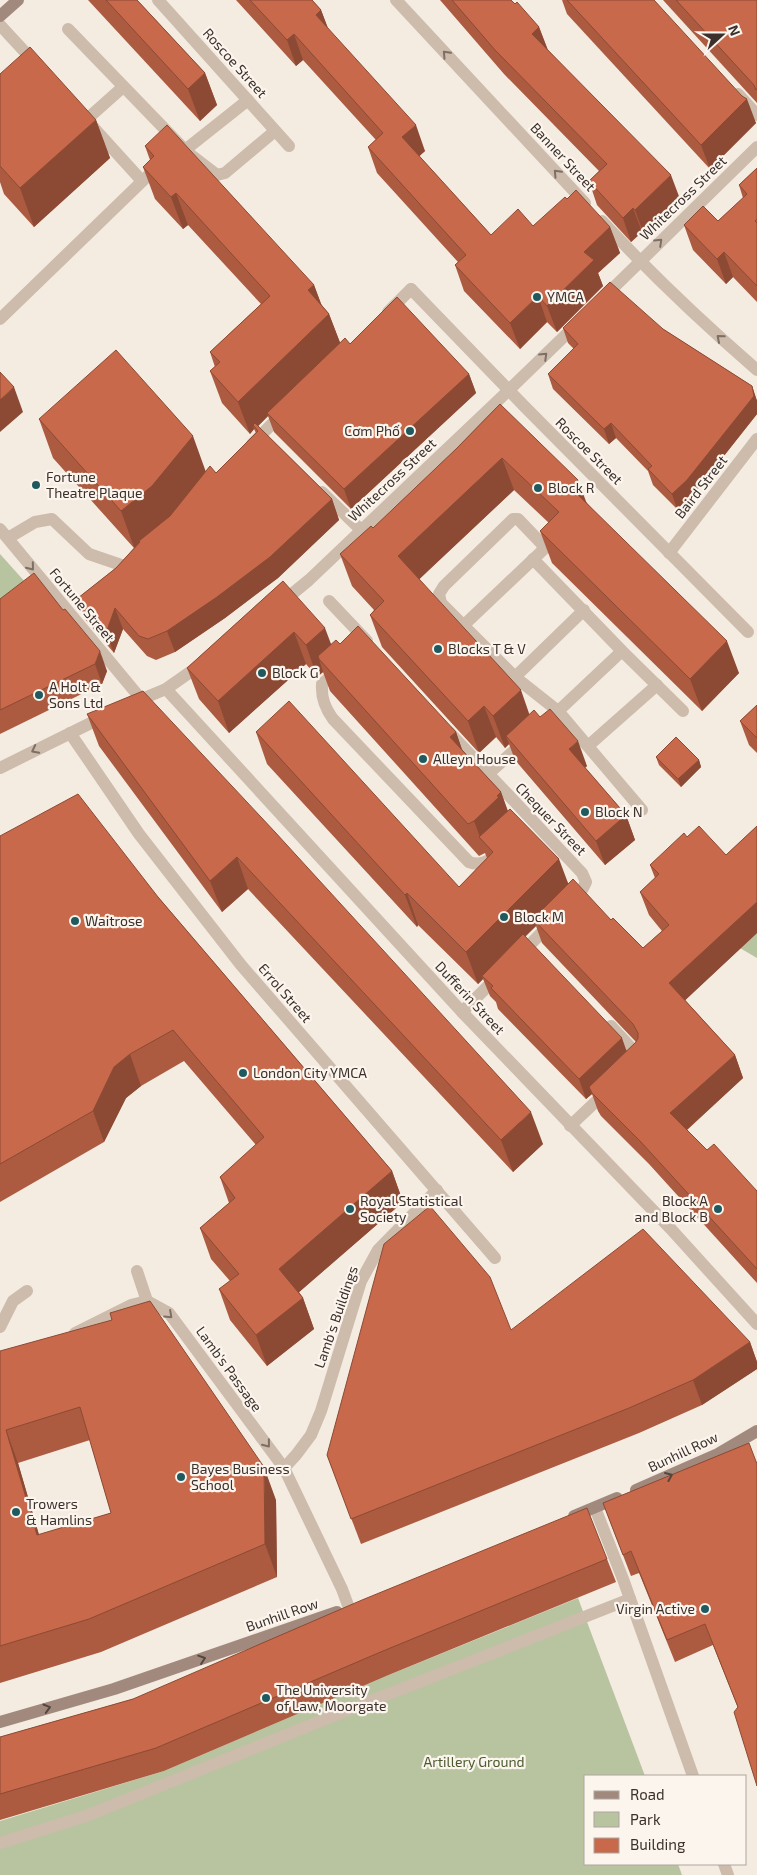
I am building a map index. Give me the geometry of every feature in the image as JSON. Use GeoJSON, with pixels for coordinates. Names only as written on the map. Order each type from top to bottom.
{"type":"FeatureCollection","features":[{"type":"Feature","properties":{"kind":"main road"},"geometry":{"type":"LineString","coordinates":[[0,16],[18,0]]}},
{"type":"Feature","properties":{"kind":"main road","name":"Bunhill Row"},"geometry":{"type":"LineString","coordinates":[[559,1522],[718,1454],[757,1431]]}},
{"type":"Feature","properties":{"kind":"main road","name":"Bunhill Row"},"geometry":{"type":"LineString","coordinates":[[0,1722],[114,1689],[353,1606]]}},
{"type":"Feature","properties":{"kind":"street","name":"Roscoe Street"},"geometry":{"type":"LineString","coordinates":[[158,0],[289,146]]}},
{"type":"Feature","properties":{"kind":"street","name":"Banner Street"},"geometry":{"type":"LineString","coordinates":[[396,0],[639,262],[712,331],[757,370]]}},
{"type":"Feature","properties":{"kind":"street"},"geometry":{"type":"LineString","coordinates":[[0,25],[43,72]]}},
{"type":"Feature","properties":{"kind":"street"},"geometry":{"type":"LineString","coordinates":[[68,29],[123,87],[176,151],[217,175],[224,173],[275,131]]}},
{"type":"Feature","properties":{"kind":"street"},"geometry":{"type":"LineString","coordinates":[[731,86],[757,114]]}},
{"type":"Feature","properties":{"kind":"street"},"geometry":{"type":"LineString","coordinates":[[123,87],[83,116],[142,181]]}},
{"type":"Feature","properties":{"kind":"street"},"geometry":{"type":"LineString","coordinates":[[0,319],[142,181],[176,151],[248,100]]}},
{"type":"Feature","properties":{"kind":"street","name":"Whitecross Street"},"geometry":{"type":"LineString","coordinates":[[598,303],[757,147]]}},
{"type":"Feature","properties":{"kind":"street","name":"Roscoe Street"},"geometry":{"type":"LineString","coordinates":[[376,323],[411,289],[668,553],[748,632]]}},
{"type":"Feature","properties":{"kind":"street","name":"Whitecross Street"},"geometry":{"type":"LineString","coordinates":[[273,609],[309,580],[584,316]]}},
{"type":"Feature","properties":{"kind":"street"},"geometry":{"type":"LineString","coordinates":[[243,452],[266,437],[291,406]]}},
{"type":"Feature","properties":{"kind":"street","name":"Baird Street"},"geometry":{"type":"LineString","coordinates":[[668,553],[757,439]]}},
{"type":"Feature","properties":{"kind":"street"},"geometry":{"type":"LineString","coordinates":[[311,481],[361,530]]}},
{"type":"Feature","properties":{"kind":"street"},"geometry":{"type":"LineString","coordinates":[[464,625],[543,550],[542,544],[518,518],[513,519],[444,586],[439,594],[441,603],[515,677],[558,711],[642,810]]}},
{"type":"Feature","properties":{"kind":"street"},"geometry":{"type":"LineString","coordinates":[[4,533],[35,522],[52,519],[88,554],[126,567],[142,554]]}},
{"type":"Feature","properties":{"kind":"street","name":"Fortune Street"},"geometry":{"type":"LineString","coordinates":[[4,533],[141,699]]}},
{"type":"Feature","properties":{"kind":"street"},"geometry":{"type":"LineString","coordinates":[[533,559],[683,711]]}},
{"type":"Feature","properties":{"kind":"street"},"geometry":{"type":"LineString","coordinates":[[329,601],[367,648]]}},
{"type":"Feature","properties":{"kind":"street"},"geometry":{"type":"LineString","coordinates":[[515,677],[584,610]]}},
{"type":"Feature","properties":{"kind":"street"},"geometry":{"type":"LineString","coordinates":[[488,774],[622,651]]}},
{"type":"Feature","properties":{"kind":"street"},"geometry":{"type":"LineString","coordinates":[[0,768],[141,699],[166,689],[213,656]]}},
{"type":"Feature","properties":{"kind":"street"},"geometry":{"type":"LineString","coordinates":[[347,662],[322,684],[321,694],[326,708],[333,719],[469,862],[478,865],[490,860],[504,847]]}},
{"type":"Feature","properties":{"kind":"street"},"geometry":{"type":"LineString","coordinates":[[588,746],[656,685]]}},
{"type":"Feature","properties":{"kind":"street","name":"Dufferin Street"},"geometry":{"type":"LineString","coordinates":[[166,689],[462,1012],[670,1228],[757,1324]]}},
{"type":"Feature","properties":{"kind":"street","name":"Chequer Street"},"geometry":{"type":"LineString","coordinates":[[438,721],[488,774],[528,824],[582,873],[586,882],[581,892],[535,947],[508,967],[462,1012]]}},
{"type":"Feature","properties":{"kind":"street","name":"Errol Street"},"geometry":{"type":"LineString","coordinates":[[70,734],[140,834],[241,965],[495,1258]]}},
{"type":"Feature","properties":{"kind":"street"},"geometry":{"type":"LineString","coordinates":[[604,1019],[636,1053],[639,1060],[627,1072]]}},
{"type":"Feature","properties":{"kind":"street"},"geometry":{"type":"LineString","coordinates":[[570,1126],[614,1085]]}},
{"type":"Feature","properties":{"kind":"street","name":"Lamb's Buildings"},"geometry":{"type":"LineString","coordinates":[[284,1468],[296,1456],[311,1435],[321,1410],[361,1281],[378,1250],[437,1190]]}},
{"type":"Feature","properties":{"kind":"street"},"geometry":{"type":"LineString","coordinates":[[61,1339],[131,1305],[147,1301],[137,1271]]}},
{"type":"Feature","properties":{"kind":"street"},"geometry":{"type":"LineString","coordinates":[[0,1327],[13,1301],[27,1290]]}},
{"type":"Feature","properties":{"kind":"street","name":"Lamb's Passage"},"geometry":{"type":"LineString","coordinates":[[147,1301],[169,1313],[284,1468],[342,1589],[353,1606]]}},
{"type":"Feature","properties":{"kind":"street"},"geometry":{"type":"LineString","coordinates":[[595,1508],[630,1599],[693,1775]]}},
{"type":"Feature","properties":{"kind":"street"},"geometry":{"type":"LineString","coordinates":[[0,1843],[86,1816],[630,1599]]}},
{"type":"Feature","properties":{"kind":"green space"},"geometry":{"type":"Polygon","coordinates":[[[0,554],[35,593],[0,620],[0,554]]]}},
{"type":"Feature","properties":{"kind":"green space"},"geometry":{"type":"Polygon","coordinates":[[[757,923],[757,958],[733,944],[757,923]]]}},
{"type":"Feature","properties":{"kind":"green space","name":"Artillery Ground"},"geometry":{"type":"Polygon","coordinates":[[[578,1598],[645,1775],[584,1775],[584,1865],[678,1865],[682,1875],[0,1875],[0,1821],[164,1771],[391,1674],[578,1598]]]}},
{"type":"Feature","properties":{"kind":"building"},"geometry":{"type":"Polygon","coordinates":[[[106,0],[137,0],[205,73],[188,89],[106,0]]]}},
{"type":"Feature","properties":{"kind":"building"},"geometry":{"type":"Polygon","coordinates":[[[250,0],[312,0],[321,10],[316,15],[416,125],[402,137],[491,235],[518,209],[533,226],[565,197],[567,199],[576,190],[610,227],[584,252],[594,260],[547,306],[538,296],[510,323],[455,265],[466,255],[368,147],[383,133],[294,34],[287,40],[250,0]]]}},
{"type":"Feature","properties":{"kind":"building"},"geometry":{"type":"Polygon","coordinates":[[[452,0],[511,0],[515,4],[517,2],[539,27],[532,34],[671,175],[635,210],[633,208],[623,218],[589,181],[607,164],[495,50],[452,0]]]}},
{"type":"Feature","properties":{"kind":"building"},"geometry":{"type":"Polygon","coordinates":[[[567,0],[654,0],[742,96],[747,99],[701,145],[567,0]]]}},
{"type":"Feature","properties":{"kind":"building"},"geometry":{"type":"Polygon","coordinates":[[[676,0],[757,0],[756,90],[754,85],[676,0]]]}},
{"type":"Feature","properties":{"kind":"building"},"geometry":{"type":"Polygon","coordinates":[[[30,47],[96,120],[20,188],[0,166],[0,74],[30,47]]]}},
{"type":"Feature","properties":{"kind":"building"},"geometry":{"type":"Polygon","coordinates":[[[167,125],[314,285],[308,290],[329,314],[238,402],[210,371],[220,362],[210,352],[270,296],[176,193],[171,197],[143,167],[154,156],[145,146],[167,125]]]}},
{"type":"Feature","properties":{"kind":"building"},"geometry":{"type":"Polygon","coordinates":[[[757,168],[757,219],[755,221],[757,223],[757,286],[724,252],[717,259],[684,225],[703,206],[718,221],[747,194],[739,185],[757,168]]]}},
{"type":"Feature","properties":{"kind":"building"},"geometry":{"type":"Polygon","coordinates":[[[610,282],[663,329],[752,386],[754,396],[687,480],[672,494],[648,469],[652,466],[611,423],[604,429],[548,374],[578,344],[563,328],[610,282]]]}},
{"type":"Feature","properties":{"kind":"building"},"geometry":{"type":"Polygon","coordinates":[[[397,297],[469,374],[344,489],[267,413],[345,338],[350,344],[397,297]]]}},
{"type":"Feature","properties":{"kind":"building"},"geometry":{"type":"Polygon","coordinates":[[[116,350],[193,436],[152,486],[121,511],[39,419],[116,350]]]}},
{"type":"Feature","properties":{"kind":"building"},"geometry":{"type":"Polygon","coordinates":[[[0,372],[14,387],[0,400],[0,372]]]}},
{"type":"Feature","properties":{"kind":"building"},"geometry":{"type":"Polygon","coordinates":[[[500,404],[578,480],[571,488],[727,641],[690,679],[540,531],[559,512],[502,458],[398,556],[521,690],[493,716],[484,706],[468,721],[370,615],[384,601],[340,554],[371,526],[373,528],[500,404]]]}},
{"type":"Feature","properties":{"kind":"building"},"geometry":{"type":"Polygon","coordinates":[[[255,423],[332,499],[270,557],[217,597],[167,631],[148,639],[139,636],[115,608],[106,633],[78,598],[116,568],[139,541],[170,516],[210,466],[216,473],[258,431],[253,425],[255,423]]]}},
{"type":"Feature","properties":{"kind":"building"},"geometry":{"type":"Polygon","coordinates":[[[34,573],[63,610],[65,609],[100,651],[95,664],[0,710],[0,599],[34,573]]]}},
{"type":"Feature","properties":{"kind":"building"},"geometry":{"type":"Polygon","coordinates":[[[283,581],[325,628],[306,645],[294,632],[218,701],[187,668],[283,581]]]}},
{"type":"Feature","properties":{"kind":"building"},"geometry":{"type":"Polygon","coordinates":[[[358,626],[456,732],[450,737],[501,792],[497,796],[499,797],[474,821],[468,824],[319,659],[318,656],[336,640],[340,644],[358,626]]]}},
{"type":"Feature","properties":{"kind":"building"},"geometry":{"type":"Polygon","coordinates":[[[143,691],[275,832],[531,1112],[501,1140],[237,857],[210,881],[87,714],[143,691]]]}},
{"type":"Feature","properties":{"kind":"building"},"geometry":{"type":"Polygon","coordinates":[[[289,701],[459,887],[493,852],[479,837],[510,809],[559,859],[466,952],[407,893],[405,895],[256,732],[289,701]]]}},
{"type":"Feature","properties":{"kind":"building"},"geometry":{"type":"Polygon","coordinates":[[[757,705],[757,738],[740,721],[757,705]]]}},
{"type":"Feature","properties":{"kind":"building"},"geometry":{"type":"Polygon","coordinates":[[[550,709],[578,741],[569,749],[626,815],[596,841],[506,736],[534,710],[540,717],[550,709]]]}},
{"type":"Feature","properties":{"kind":"building"},"geometry":{"type":"Polygon","coordinates":[[[676,737],[699,760],[678,779],[656,757],[676,737]]]}},
{"type":"Feature","properties":{"kind":"building"},"geometry":{"type":"Polygon","coordinates":[[[78,794],[158,897],[392,1171],[279,1269],[303,1298],[256,1335],[219,1289],[239,1274],[200,1228],[235,1198],[220,1177],[264,1137],[173,1030],[130,1054],[114,1067],[93,1111],[0,1164],[0,836],[78,794]]]}},
{"type":"Feature","properties":{"kind":"building"},"geometry":{"type":"Polygon","coordinates":[[[699,826],[726,855],[757,826],[757,902],[669,983],[735,1055],[670,1113],[707,1150],[714,1144],[757,1191],[757,1269],[640,1141],[592,1093],[589,1087],[636,1042],[638,1033],[633,1024],[533,919],[573,879],[611,920],[613,918],[643,948],[669,925],[640,892],[659,874],[650,865],[684,833],[687,837],[699,826]]]}},
{"type":"Feature","properties":{"kind":"building"},"geometry":{"type":"Polygon","coordinates":[[[523,934],[622,1038],[579,1079],[491,988],[493,986],[482,976],[523,934]]]}},
{"type":"Feature","properties":{"kind":"building"},"geometry":{"type":"Polygon","coordinates":[[[430,1206],[490,1277],[511,1330],[643,1229],[750,1342],[693,1380],[629,1408],[351,1519],[327,1455],[384,1244],[430,1206]]]}},
{"type":"Feature","properties":{"kind":"building","name":"Bayes Business School"},"geometry":{"type":"Polygon","coordinates":[[[150,1301],[264,1467],[265,1544],[89,1619],[0,1646],[0,1351],[112,1320],[110,1313],[150,1301]],[[80,1407],[6,1430],[37,1535],[111,1513],[80,1407]]]}},
{"type":"Feature","properties":{"kind":"building","name":"Virgin Active"},"geometry":{"type":"Polygon","coordinates":[[[749,1443],[757,1464],[757,1786],[734,1712],[738,1707],[705,1624],[667,1640],[631,1551],[623,1555],[603,1503],[749,1443]]]}},
{"type":"Feature","properties":{"kind":"building"},"geometry":{"type":"Polygon","coordinates":[[[587,1508],[607,1559],[383,1651],[156,1748],[0,1794],[0,1737],[133,1699],[362,1600],[587,1508]]]}},
{"type":"Feature","properties":{"kind":"place","name":"YMCA"},"geometry":{"type":"Point","coordinates":[537,297]}},
{"type":"Feature","properties":{"kind":"place","name":"Cơm Phố"},"geometry":{"type":"Point","coordinates":[410,431]}},
{"type":"Feature","properties":{"kind":"place","name":"Fortune Theatre Plaque"},"geometry":{"type":"Point","coordinates":[36,485]}},
{"type":"Feature","properties":{"kind":"place","name":"Block R"},"geometry":{"type":"Point","coordinates":[538,488]}},
{"type":"Feature","properties":{"kind":"place","name":"Blocks T & V"},"geometry":{"type":"Point","coordinates":[438,649]}},
{"type":"Feature","properties":{"kind":"place","name":"Block G"},"geometry":{"type":"Point","coordinates":[262,673]}},
{"type":"Feature","properties":{"kind":"place","name":"A Holt & Sons Ltd"},"geometry":{"type":"Point","coordinates":[39,695]}},
{"type":"Feature","properties":{"kind":"place","name":"Alleyn House"},"geometry":{"type":"Point","coordinates":[423,759]}},
{"type":"Feature","properties":{"kind":"place","name":"Block N"},"geometry":{"type":"Point","coordinates":[585,812]}},
{"type":"Feature","properties":{"kind":"place","name":"Block M"},"geometry":{"type":"Point","coordinates":[504,917]}},
{"type":"Feature","properties":{"kind":"place","name":"Waitrose"},"geometry":{"type":"Point","coordinates":[75,921]}},
{"type":"Feature","properties":{"kind":"place","name":"London City YMCA"},"geometry":{"type":"Point","coordinates":[243,1073]}},
{"type":"Feature","properties":{"kind":"place","name":"Royal Statistical Society"},"geometry":{"type":"Point","coordinates":[350,1209]}},
{"type":"Feature","properties":{"kind":"place","name":"Block A and Block B"},"geometry":{"type":"Point","coordinates":[718,1209]}},
{"type":"Feature","properties":{"kind":"place","name":"Bayes Business School"},"geometry":{"type":"Point","coordinates":[181,1477]}},
{"type":"Feature","properties":{"kind":"place","name":"Trowers & Hamlins"},"geometry":{"type":"Point","coordinates":[16,1512]}},
{"type":"Feature","properties":{"kind":"place","name":"Virgin Active"},"geometry":{"type":"Point","coordinates":[705,1609]}},
{"type":"Feature","properties":{"kind":"place","name":"The University of Law, Moorgate"},"geometry":{"type":"Point","coordinates":[266,1698]}}]}
